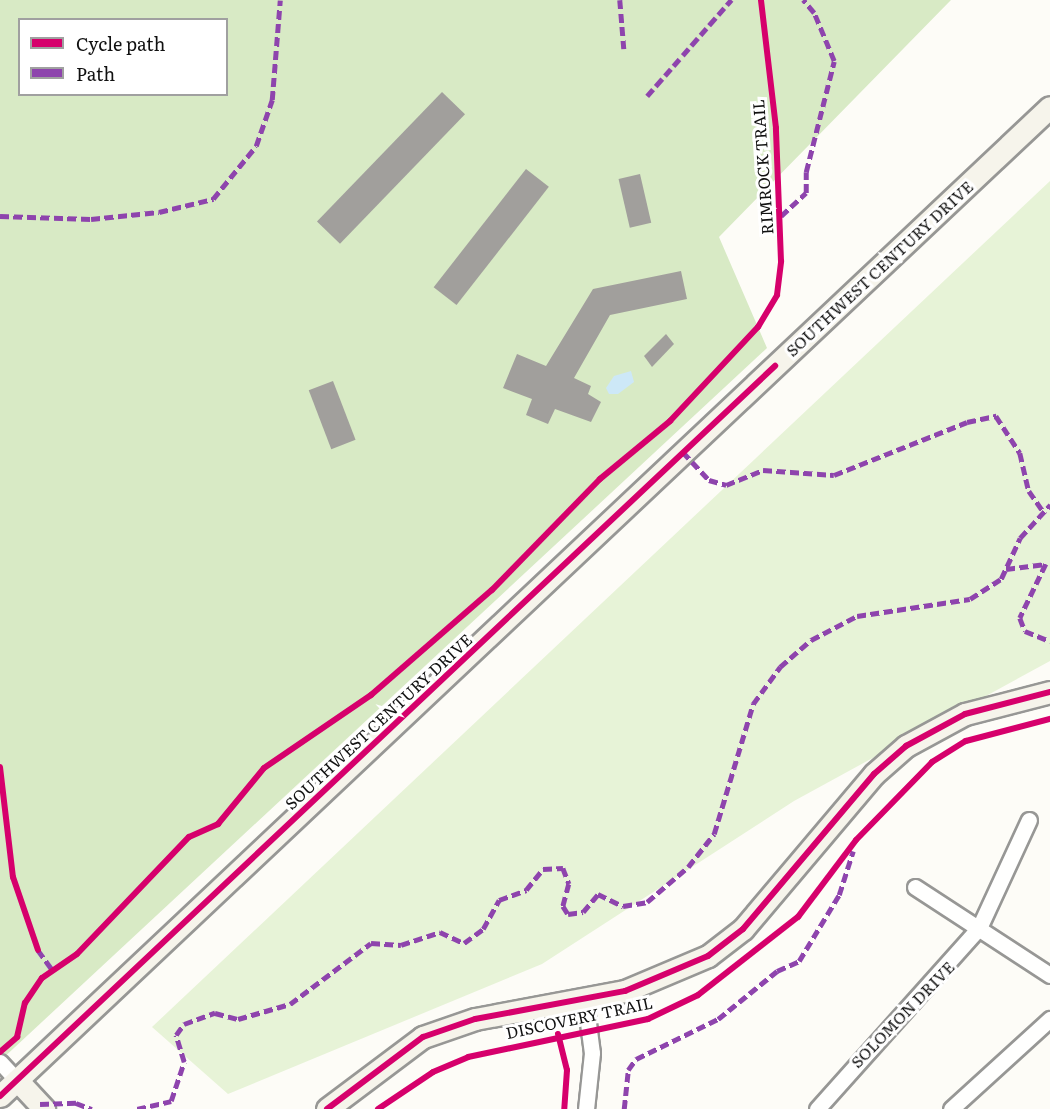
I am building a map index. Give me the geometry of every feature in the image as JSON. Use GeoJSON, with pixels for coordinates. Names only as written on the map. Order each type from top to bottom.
{"type":"FeatureCollection","features":[{"type":"Feature","properties":{"kind":"main road","name":"SOUTHWEST CENTURY DRIVE"},"geometry":{"type":"LineString","coordinates":[[0,1096],[1050,107]]}},
{"type":"Feature","properties":{"kind":"main road"},"geometry":{"type":"LineString","coordinates":[[327,1109],[423,1037],[476,1019],[585,1000],[665,977],[734,936],[874,774],[906,746],[985,706],[1050,692]]}},
{"type":"Feature","properties":{"kind":"main road"},"geometry":{"type":"LineString","coordinates":[[17,1080],[44,1109]]}},
{"type":"Feature","properties":{"kind":"street","name":"SOLOMON DRIVE"},"geometry":{"type":"LineString","coordinates":[[817,1109],[979,928],[1029,820]]}},
{"type":"Feature","properties":{"kind":"street"},"geometry":{"type":"LineString","coordinates":[[915,887],[1050,975]]}},
{"type":"Feature","properties":{"kind":"street"},"geometry":{"type":"LineString","coordinates":[[585,1000],[592,1053],[586,1109]]}},
{"type":"Feature","properties":{"kind":"street"},"geometry":{"type":"LineString","coordinates":[[951,1109],[1050,1019]]}},
{"type":"Feature","properties":{"kind":"street"},"geometry":{"type":"LineString","coordinates":[[0,1062],[17,1080]]}},
{"type":"Feature","properties":{"kind":"green space"},"geometry":{"type":"Polygon","coordinates":[[[0,0],[951,0],[719,237],[767,348],[0,1061],[0,0]]]}},
{"type":"Feature","properties":{"kind":"green space"},"geometry":{"type":"Polygon","coordinates":[[[1050,181],[1050,661],[794,801],[542,964],[228,1094],[152,1027],[1050,181]]]}},
{"type":"Feature","properties":{"kind":"water"},"geometry":{"type":"Polygon","coordinates":[[[631,371],[634,382],[618,394],[609,394],[606,388],[614,376],[631,371]]]}},
{"type":"Feature","properties":{"kind":"building"},"geometry":{"type":"Polygon","coordinates":[[[442,92],[465,114],[340,244],[317,221],[442,92]]]}},
{"type":"Feature","properties":{"kind":"building"},"geometry":{"type":"Polygon","coordinates":[[[526,169],[549,187],[457,305],[434,287],[526,169]]]}},
{"type":"Feature","properties":{"kind":"building"},"geometry":{"type":"Polygon","coordinates":[[[640,174],[651,223],[630,228],[619,179],[640,174]]]}},
{"type":"Feature","properties":{"kind":"building"},"geometry":{"type":"Polygon","coordinates":[[[681,271],[687,299],[610,315],[574,378],[591,386],[588,394],[601,402],[591,422],[555,409],[548,424],[526,415],[532,399],[503,388],[517,354],[546,366],[593,289],[681,271]]]}},
{"type":"Feature","properties":{"kind":"building"},"geometry":{"type":"Polygon","coordinates":[[[666,334],[674,344],[652,367],[644,356],[666,334]]]}},
{"type":"Feature","properties":{"kind":"building"},"geometry":{"type":"Polygon","coordinates":[[[333,381],[356,440],[331,449],[309,390],[333,381]]]}},
{"type":"Feature","properties":{"kind":"marked path"},"geometry":{"type":"LineString","coordinates":[[0,216],[91,219],[159,212],[213,199],[256,146],[272,100],[280,0]]}},
{"type":"Feature","properties":{"kind":"marked path"},"geometry":{"type":"LineString","coordinates":[[620,0],[624,49]]}},
{"type":"Feature","properties":{"kind":"marked path"},"geometry":{"type":"LineString","coordinates":[[647,96],[731,0]]}},
{"type":"Feature","properties":{"kind":"marked path"},"geometry":{"type":"LineString","coordinates":[[781,216],[806,193],[806,172],[834,61],[814,13],[803,0]]}},
{"type":"Feature","properties":{"kind":"marked path"},"geometry":{"type":"LineString","coordinates":[[683,452],[709,480],[726,485],[763,470],[834,475],[967,422],[996,416],[1020,453],[1029,491],[1045,514]]}},
{"type":"Feature","properties":{"kind":"marked path"},"geometry":{"type":"LineString","coordinates":[[137,1109],[171,1101],[184,1062],[176,1035],[184,1024],[215,1013],[238,1019],[290,1004],[371,943],[401,945],[440,932],[464,943],[483,929],[499,900],[526,890],[543,869],[563,868],[569,884],[563,906],[568,914],[583,912],[598,894],[623,906],[647,902],[688,867],[714,834],[753,704],[780,667],[811,640],[857,616],[970,599],[1001,579],[1020,538],[1050,505]]}},
{"type":"Feature","properties":{"kind":"marked path"},"geometry":{"type":"LineString","coordinates":[[1006,569],[1046,564],[1020,618],[1025,631],[1050,641]]}},
{"type":"Feature","properties":{"kind":"marked path"},"geometry":{"type":"LineString","coordinates":[[624,1109],[628,1070],[636,1059],[718,1019],[777,971],[799,961],[839,895],[853,851]]}},
{"type":"Feature","properties":{"kind":"marked path"},"geometry":{"type":"LineString","coordinates":[[38,950],[54,972]]}},
{"type":"Feature","properties":{"kind":"marked path"},"geometry":{"type":"LineString","coordinates":[[40,1104],[76,1103],[92,1109]]}},
{"type":"Feature","properties":{"kind":"cycle path","name":"RIMROCK TRAIL"},"geometry":{"type":"LineString","coordinates":[[0,1052],[17,1037],[25,1003],[42,978],[77,954],[189,837],[218,824],[264,768],[371,695],[492,590],[600,479],[670,421],[758,327],[777,295],[781,261],[776,128],[761,0]]}},
{"type":"Feature","properties":{"kind":"cycle path"},"geometry":{"type":"LineString","coordinates":[[0,1096],[775,366]]}},
{"type":"Feature","properties":{"kind":"cycle path","name":"DISCOVERY TRAIL"},"geometry":{"type":"LineString","coordinates":[[327,1109],[423,1037],[475,1019],[625,991],[708,956],[743,929],[874,774],[906,746],[965,714],[1050,692]]}},
{"type":"Feature","properties":{"kind":"cycle path","name":"DISCOVERY TRAIL"},"geometry":{"type":"LineString","coordinates":[[378,1109],[433,1072],[468,1057],[648,1019],[698,995],[798,917],[856,840],[932,762],[966,741],[1050,719]]}},
{"type":"Feature","properties":{"kind":"cycle path"},"geometry":{"type":"LineString","coordinates":[[0,767],[13,877],[38,950]]}},
{"type":"Feature","properties":{"kind":"cycle path","name":"DISCOVERY TRAIL"},"geometry":{"type":"LineString","coordinates":[[558,1034],[567,1070],[564,1109]]}}]}
